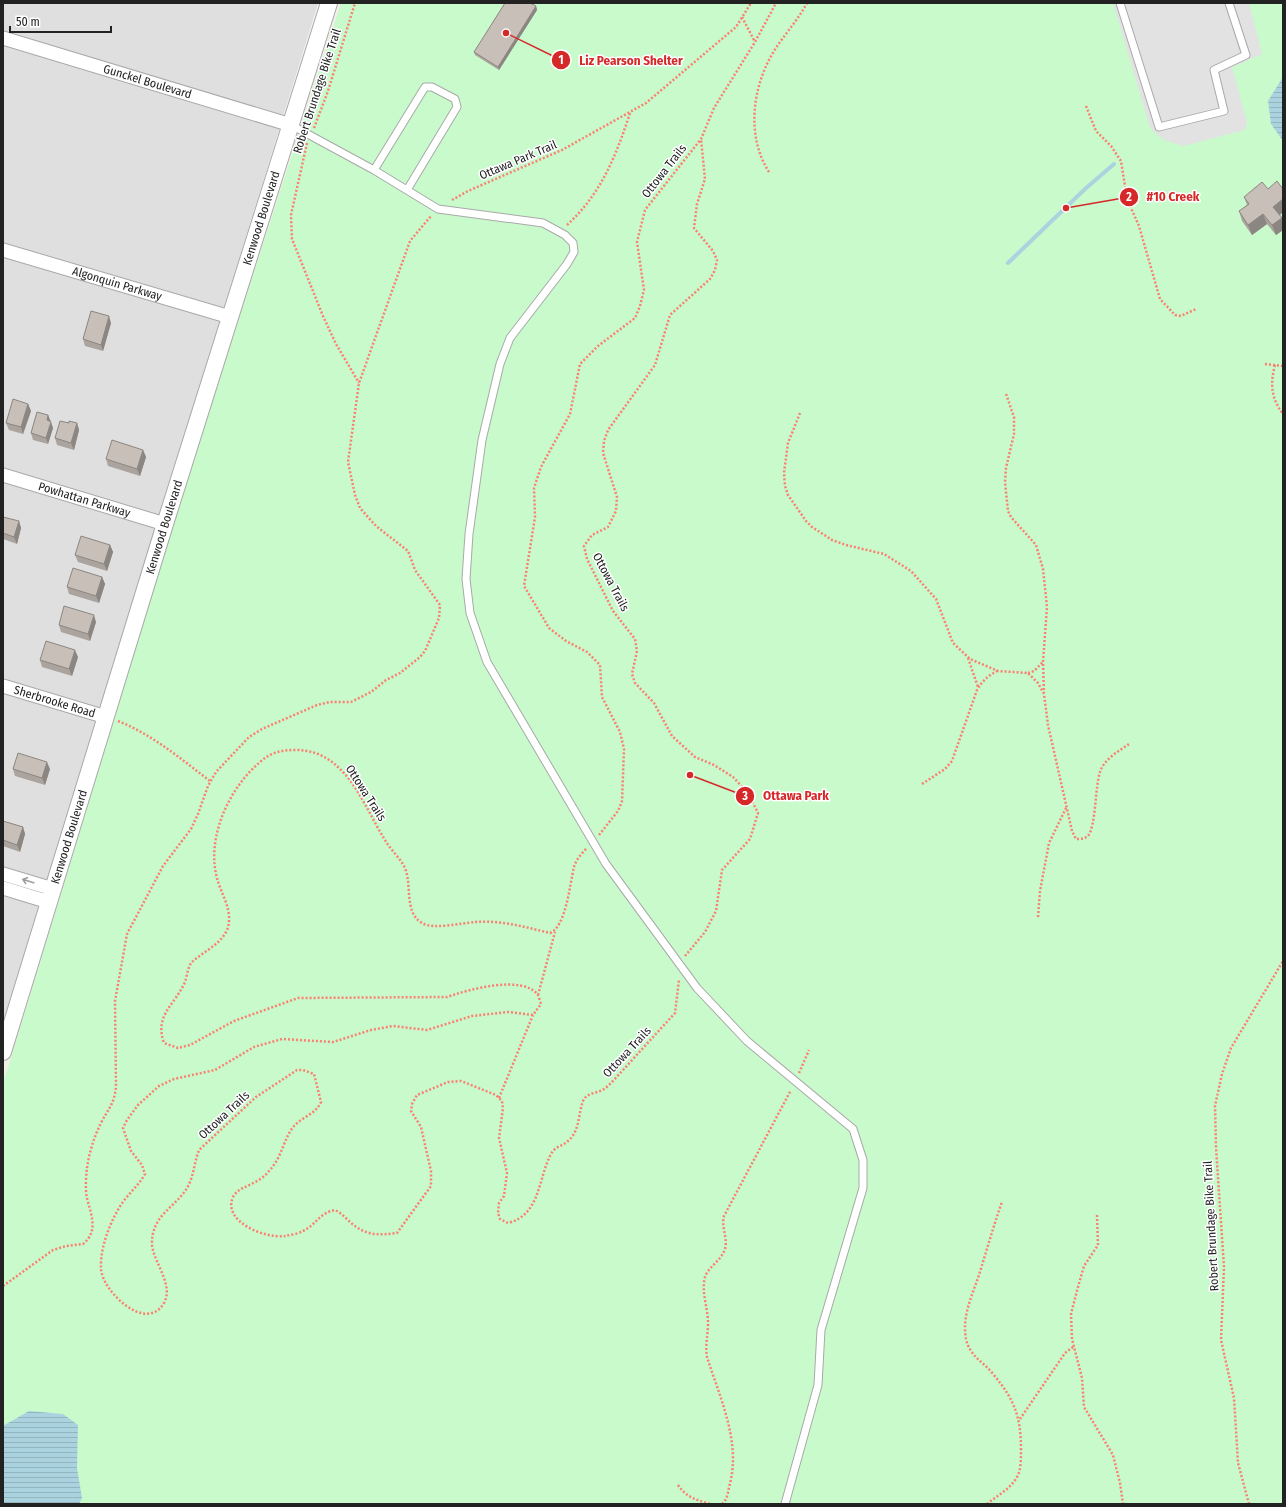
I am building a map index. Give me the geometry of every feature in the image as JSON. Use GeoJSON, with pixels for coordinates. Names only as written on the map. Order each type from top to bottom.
{"type":"FeatureCollection","features":[{"type":"Feature","properties":{"kind":"street","name":"Kenwood Boulevard"},"geometry":{"type":"LineString","coordinates":[[3,1052],[165,524],[329,3]]}},
{"type":"Feature","properties":{"kind":"street","name":"Gunckel Boulevard"},"geometry":{"type":"LineString","coordinates":[[3,38],[291,125]]}},
{"type":"Feature","properties":{"kind":"street","name":"Algonquin Parkway"},"geometry":{"type":"LineString","coordinates":[[3,250],[230,317]]}},
{"type":"Feature","properties":{"kind":"street","name":"Powhattan Parkway"},"geometry":{"type":"LineString","coordinates":[[3,475],[165,524]]}},
{"type":"Feature","properties":{"kind":"street","name":"Sherbrooke Road"},"geometry":{"type":"LineString","coordinates":[[3,686],[106,717]]}},
{"type":"Feature","properties":{"kind":"street"},"geometry":{"type":"LineString","coordinates":[[3,874],[51,895]]}},
{"type":"Feature","properties":{"kind":"street"},"geometry":{"type":"LineString","coordinates":[[3,888],[51,895]]}},
{"type":"Feature","properties":{"kind":"lane"},"geometry":{"type":"LineString","coordinates":[[1120,3],[1158,127],[1224,112],[1214,70],[1246,55],[1229,3]]}},
{"type":"Feature","properties":{"kind":"lane"},"geometry":{"type":"LineString","coordinates":[[374,170],[425,87],[432,86],[455,100],[457,107],[407,190]]}},
{"type":"Feature","properties":{"kind":"lane"},"geometry":{"type":"LineString","coordinates":[[291,125],[374,170],[438,209],[543,223],[559,232],[573,243],[574,252],[567,264],[510,338],[493,388],[482,440],[470,526],[466,579],[470,613],[488,662],[606,864],[697,988],[748,1041],[852,1129],[863,1160],[863,1188],[821,1330],[818,1385],[785,1504]]}},
{"type":"Feature","properties":{"kind":"path","name":"Robert Brundage Bike Trail"},"geometry":{"type":"LineString","coordinates":[[355,3],[328,91],[305,150],[302,172],[291,215],[292,239],[336,344],[359,383]]}},
{"type":"Feature","properties":{"kind":"path","name":"Ottawa Park Trail"},"geometry":{"type":"LineString","coordinates":[[359,383],[410,241],[438,209],[468,191],[562,150],[646,103],[684,73],[736,27],[751,3]]}},
{"type":"Feature","properties":{"kind":"path","name":"Ottowa Trails"},"geometry":{"type":"LineString","coordinates":[[538,995],[517,984],[505,984],[463,991],[447,997],[298,998],[234,1021],[190,1046],[171,1047],[164,1043],[160,1032],[166,1010],[184,984],[191,963],[220,940],[226,932],[229,920],[216,877],[215,855],[219,823],[233,792],[259,762],[271,754],[281,750],[300,750],[316,753],[340,768],[357,791],[385,841],[404,866],[407,875],[410,905],[415,916],[421,923],[431,926],[478,922],[502,923],[532,928],[550,933],[555,931],[559,925],[572,885],[574,867],[580,855],[609,824],[618,811],[622,801],[624,749],[616,722],[602,697],[600,665],[587,652],[566,641],[549,628],[524,586],[536,517],[534,488],[541,467],[570,414],[580,364],[598,346],[635,318],[640,306],[644,290],[637,242],[645,210],[701,138],[714,108],[755,42],[776,3]]}},
{"type":"Feature","properties":{"kind":"path"},"geometry":{"type":"LineString","coordinates":[[769,172],[758,152],[756,139],[754,123],[758,87],[766,66],[775,50],[806,3]]}},
{"type":"Feature","properties":{"kind":"path"},"geometry":{"type":"LineString","coordinates":[[742,17],[755,42]]}},
{"type":"Feature","properties":{"kind":"path"},"geometry":{"type":"LineString","coordinates":[[1086,106],[1096,131],[1111,146],[1121,161],[1127,199],[1139,226],[1160,299],[1175,315],[1181,316],[1196,309]]}},
{"type":"Feature","properties":{"kind":"path"},"geometry":{"type":"LineString","coordinates":[[559,232],[580,213],[602,184],[622,140],[631,112]]}},
{"type":"Feature","properties":{"kind":"path","name":"Ottowa Trails"},"geometry":{"type":"LineString","coordinates":[[533,1016],[508,1012],[472,1016],[427,1030],[393,1026],[371,1030],[332,1042],[282,1039],[254,1047],[215,1070],[174,1079],[159,1086],[138,1104],[127,1120],[124,1128],[131,1150],[142,1165],[145,1174],[139,1185],[123,1202],[110,1228],[102,1250],[101,1269],[106,1284],[129,1308],[137,1313],[148,1313],[159,1309],[165,1302],[167,1290],[152,1245],[155,1230],[161,1215],[187,1188],[192,1178],[195,1160],[199,1150],[256,1097],[297,1070],[303,1070],[314,1074],[321,1102],[319,1106],[296,1124],[290,1131],[280,1157],[270,1170],[256,1182],[240,1189],[234,1196],[230,1206],[232,1212],[245,1227],[284,1236],[303,1231],[326,1212],[335,1210],[368,1233],[380,1236],[397,1233],[431,1186],[431,1171],[421,1127],[410,1111],[412,1104],[417,1095],[448,1082],[461,1081],[496,1095],[502,1101],[503,1108],[499,1138],[507,1173],[504,1196],[499,1203],[498,1213],[500,1219],[508,1223],[516,1221],[524,1215],[535,1201],[550,1156],[556,1147],[568,1142],[574,1133],[583,1100],[592,1092],[603,1090],[613,1081],[675,1013],[680,965],[687,953],[705,932],[716,911],[722,870],[750,839],[758,813],[748,793],[733,777],[714,765],[695,757],[672,736],[654,703],[636,684],[632,674],[637,651],[635,639],[613,611],[586,559],[584,546],[592,535],[608,527],[616,510],[617,497],[603,453],[604,441],[608,430],[655,365],[670,315],[710,279],[715,270],[717,260],[713,251],[694,228],[697,204],[705,179],[701,138]]}},
{"type":"Feature","properties":{"kind":"path"},"geometry":{"type":"LineString","coordinates":[[1265,364],[1283,366]]}},
{"type":"Feature","properties":{"kind":"path"},"geometry":{"type":"LineString","coordinates":[[1275,365],[1272,390],[1274,401],[1283,414]]}},
{"type":"Feature","properties":{"kind":"path"},"geometry":{"type":"LineString","coordinates":[[3,1286],[53,1250],[66,1246],[83,1244],[90,1236],[93,1222],[87,1198],[87,1168],[101,1122],[115,1101],[115,1001],[127,934],[163,866],[191,829],[210,781],[226,760],[250,737],[278,722],[317,706],[330,702],[351,702],[371,692],[386,680],[400,673],[420,657],[425,651],[439,618],[440,605],[415,570],[408,551],[367,518],[355,495],[348,462],[359,383]]}},
{"type":"Feature","properties":{"kind":"path"},"geometry":{"type":"LineString","coordinates":[[1006,394],[1014,417],[1014,434],[1006,468],[1006,495],[1011,517],[1036,545],[1043,569],[1047,607],[1043,662],[1044,694],[1048,725],[1066,807],[1072,831],[1076,839],[1082,839],[1087,836],[1091,830],[1100,770],[1110,757],[1129,744]]}},
{"type":"Feature","properties":{"kind":"path"},"geometry":{"type":"LineString","coordinates":[[800,413],[788,443],[784,473],[785,486],[796,507],[812,527],[832,540],[884,554],[910,571],[936,599],[953,643],[967,656],[998,671],[1028,673],[1034,671],[1043,662]]}},
{"type":"Feature","properties":{"kind":"path"},"geometry":{"type":"LineString","coordinates":[[967,656],[978,688]]}},
{"type":"Feature","properties":{"kind":"path"},"geometry":{"type":"LineString","coordinates":[[922,784],[945,769],[952,761],[978,688],[990,675],[998,671]]}},
{"type":"Feature","properties":{"kind":"path"},"geometry":{"type":"LineString","coordinates":[[1028,673],[1038,683],[1044,694]]}},
{"type":"Feature","properties":{"kind":"path"},"geometry":{"type":"LineString","coordinates":[[106,717],[142,732],[210,781]]}},
{"type":"Feature","properties":{"kind":"path"},"geometry":{"type":"LineString","coordinates":[[1038,917],[1040,891],[1049,843],[1066,807]]}},
{"type":"Feature","properties":{"kind":"path"},"geometry":{"type":"LineString","coordinates":[[499,1098],[533,1016],[541,1004],[538,995],[555,931]]}},
{"type":"Feature","properties":{"kind":"path","name":"Robert Brundage Bike Trail"},"geometry":{"type":"LineString","coordinates":[[1249,1504],[1238,1463],[1234,1398],[1221,1340],[1224,1267],[1216,1147],[1215,1106],[1222,1074],[1231,1048],[1283,961]]}},
{"type":"Feature","properties":{"kind":"path"},"geometry":{"type":"LineString","coordinates":[[722,1504],[729,1490],[734,1463],[726,1419],[706,1352],[708,1322],[704,1283],[706,1275],[719,1260],[725,1248],[722,1222],[724,1216],[751,1168],[796,1081],[810,1050]]}},
{"type":"Feature","properties":{"kind":"path"},"geometry":{"type":"LineString","coordinates":[[987,1504],[1011,1485],[1018,1474],[1021,1462],[1019,1419],[1010,1396],[989,1368],[976,1359],[969,1350],[966,1338],[968,1302],[1002,1202]]}},
{"type":"Feature","properties":{"kind":"path"},"geometry":{"type":"LineString","coordinates":[[1097,1215],[1098,1245],[1084,1266],[1071,1314],[1073,1347],[1082,1378],[1084,1407],[1112,1455],[1120,1483],[1123,1504]]}},
{"type":"Feature","properties":{"kind":"path"},"geometry":{"type":"LineString","coordinates":[[1019,1419],[1065,1353],[1073,1347]]}},
{"type":"Feature","properties":{"kind":"path"},"geometry":{"type":"LineString","coordinates":[[678,1485],[694,1500],[710,1504]]}},
{"type":"Feature","properties":{"kind":"shaded area"},"geometry":{"type":"Polygon","coordinates":[[[3,3],[318,3],[3,1024],[3,3]]]}},
{"type":"Feature","properties":{"kind":"shaded area"},"geometry":{"type":"Polygon","coordinates":[[[1113,3],[1249,3],[1262,54],[1232,67],[1247,122],[1245,130],[1183,146],[1164,140],[1150,128],[1113,3]]]}},
{"type":"Feature","properties":{"kind":"green space"},"geometry":{"type":"Polygon","coordinates":[[[341,3],[1283,3],[1283,1504],[3,1504],[3,1084],[191,467],[341,3]]]}},
{"type":"Feature","properties":{"kind":"water"},"geometry":{"type":"Polygon","coordinates":[[[1283,77],[1283,141],[1271,124],[1268,101],[1283,77]]]}},
{"type":"Feature","properties":{"kind":"water"},"geometry":{"type":"Polygon","coordinates":[[[29,1411],[63,1414],[78,1425],[77,1468],[82,1498],[79,1504],[3,1504],[3,1426],[29,1411]]]}},
{"type":"Feature","properties":{"kind":"building"},"geometry":{"type":"Polygon","coordinates":[[[505,3],[530,3],[536,6],[498,67],[474,52],[505,3]]]}},
{"type":"Feature","properties":{"kind":"building"},"geometry":{"type":"Polygon","coordinates":[[[1277,181],[1283,189],[1283,199],[1273,207],[1282,218],[1272,225],[1263,214],[1248,225],[1239,211],[1249,204],[1244,197],[1262,182],[1268,189],[1277,181]]]}},
{"type":"Feature","properties":{"kind":"building"},"geometry":{"type":"Polygon","coordinates":[[[91,311],[109,316],[101,345],[83,339],[91,311]]]}},
{"type":"Feature","properties":{"kind":"building"},"geometry":{"type":"Polygon","coordinates":[[[13,399],[28,404],[21,427],[6,423],[13,399]]]}},
{"type":"Feature","properties":{"kind":"building"},"geometry":{"type":"Polygon","coordinates":[[[37,412],[48,415],[47,420],[51,422],[46,438],[31,433],[37,412]]]}},
{"type":"Feature","properties":{"kind":"building"},"geometry":{"type":"Polygon","coordinates":[[[60,421],[77,423],[71,443],[55,438],[60,421]]]}},
{"type":"Feature","properties":{"kind":"building"},"geometry":{"type":"Polygon","coordinates":[[[112,440],[143,450],[137,469],[106,459],[112,440]]]}},
{"type":"Feature","properties":{"kind":"building"},"geometry":{"type":"Polygon","coordinates":[[[3,517],[19,521],[14,537],[3,533],[3,517]]]}},
{"type":"Feature","properties":{"kind":"building"},"geometry":{"type":"Polygon","coordinates":[[[81,536],[110,545],[104,564],[75,555],[81,536]]]}},
{"type":"Feature","properties":{"kind":"building"},"geometry":{"type":"Polygon","coordinates":[[[73,568],[102,577],[96,596],[67,587],[73,568]]]}},
{"type":"Feature","properties":{"kind":"building"},"geometry":{"type":"Polygon","coordinates":[[[64,606],[94,615],[88,634],[59,625],[64,606]]]}},
{"type":"Feature","properties":{"kind":"building"},"geometry":{"type":"Polygon","coordinates":[[[46,641],[75,650],[69,669],[40,660],[46,641]]]}},
{"type":"Feature","properties":{"kind":"building"},"geometry":{"type":"Polygon","coordinates":[[[18,753],[47,762],[42,778],[13,769],[18,753]]]}},
{"type":"Feature","properties":{"kind":"building"},"geometry":{"type":"Polygon","coordinates":[[[3,821],[23,827],[17,845],[3,840],[3,821]]]}},
{"type":"Feature","properties":{"kind":"waterway"},"geometry":{"type":"LineString","coordinates":[[1008,263],[1085,189],[1114,164]]}},
{"type":"Feature","properties":{"kind":"place","name":"Liz Pearson Shelter"},"geometry":{"type":"Point","coordinates":[506,33]}},
{"type":"Feature","properties":{"kind":"place","name":"#10 Creek"},"geometry":{"type":"Point","coordinates":[1066,208]}},
{"type":"Feature","properties":{"kind":"place","name":"Ottawa Park"},"geometry":{"type":"Point","coordinates":[690,775]}}]}
